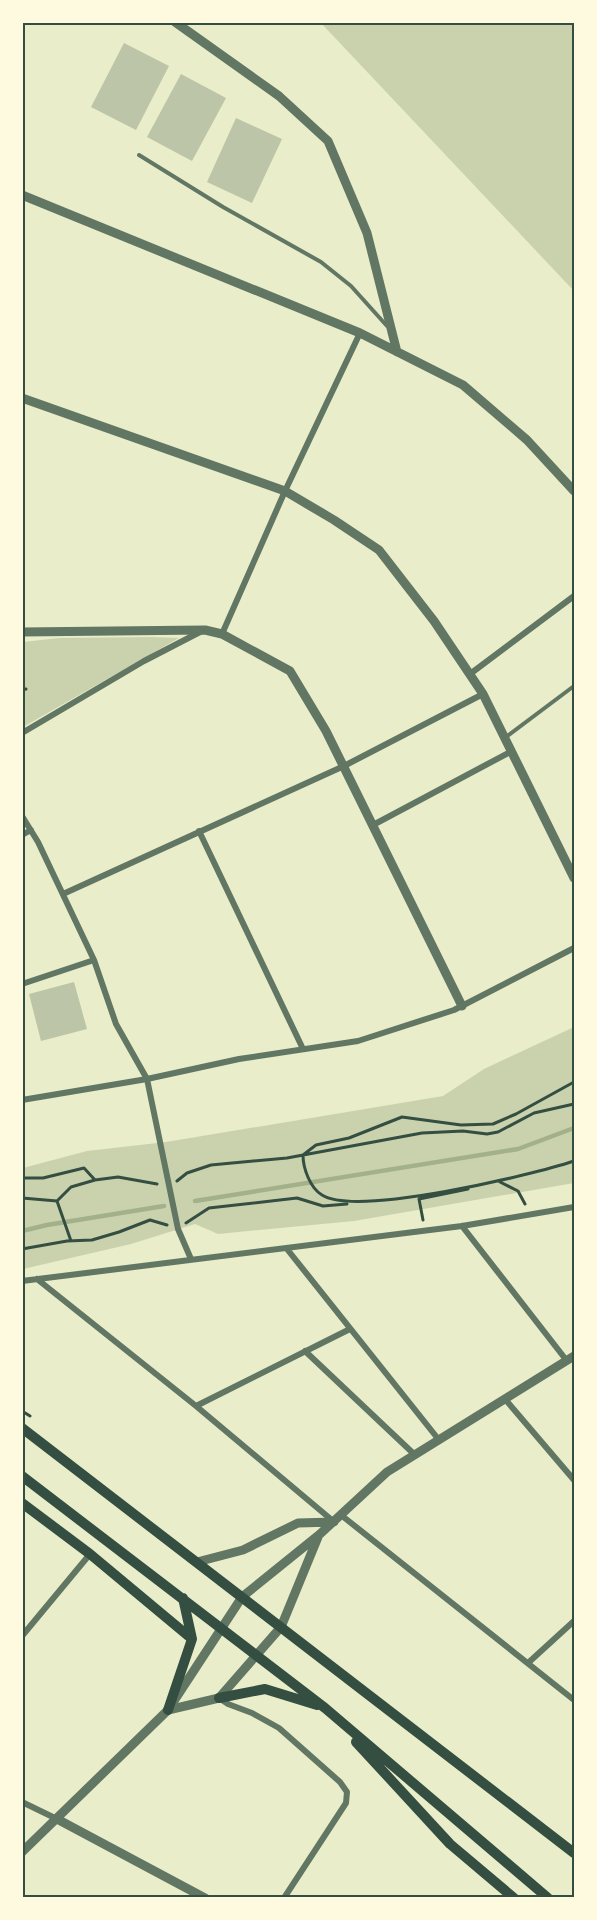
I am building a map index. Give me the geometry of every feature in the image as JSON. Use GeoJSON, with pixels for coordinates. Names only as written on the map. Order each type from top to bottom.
{"type":"FeatureCollection","features":[{"type":"Feature","properties":{"kind":"main road"},"geometry":{"type":"LineString","coordinates":[[22,1428],[574,1852]]}},
{"type":"Feature","properties":{"kind":"main road"},"geometry":{"type":"LineString","coordinates":[[22,1476],[325,1708],[548,1898]]}},
{"type":"Feature","properties":{"kind":"main road"},"geometry":{"type":"LineString","coordinates":[[22,1503],[90,1554],[192,1639]]}},
{"type":"Feature","properties":{"kind":"main road"},"geometry":{"type":"LineString","coordinates":[[168,1710],[192,1639],[183,1598]]}},
{"type":"Feature","properties":{"kind":"main road"},"geometry":{"type":"LineString","coordinates":[[219,1698],[265,1689],[325,1708],[450,1844],[514,1898]]}},
{"type":"Feature","properties":{"kind":"street"},"geometry":{"type":"LineString","coordinates":[[175,22],[279,96],[328,141],[367,233],[397,352]]}},
{"type":"Feature","properties":{"kind":"street"},"geometry":{"type":"LineString","coordinates":[[22,195],[360,333],[463,385],[527,440],[574,491]]}},
{"type":"Feature","properties":{"kind":"street"},"geometry":{"type":"LineString","coordinates":[[222,634],[285,491],[360,333]]}},
{"type":"Feature","properties":{"kind":"street"},"geometry":{"type":"LineString","coordinates":[[22,398],[285,491],[379,550],[434,621],[483,694],[574,878]]}},
{"type":"Feature","properties":{"kind":"street"},"geometry":{"type":"LineString","coordinates":[[470,674],[574,596]]}},
{"type":"Feature","properties":{"kind":"street"},"geometry":{"type":"LineString","coordinates":[[22,733],[144,661],[206,630]]}},
{"type":"Feature","properties":{"kind":"street"},"geometry":{"type":"LineString","coordinates":[[22,632],[206,630],[222,634],[290,671],[344,766],[462,1006]]}},
{"type":"Feature","properties":{"kind":"street"},"geometry":{"type":"LineString","coordinates":[[63,894],[344,766],[483,694]]}},
{"type":"Feature","properties":{"kind":"street"},"geometry":{"type":"LineString","coordinates":[[373,825],[512,752]]}},
{"type":"Feature","properties":{"kind":"street"},"geometry":{"type":"LineString","coordinates":[[22,816],[94,960],[116,1024],[147,1079],[178,1229],[191,1259]]}},
{"type":"Feature","properties":{"kind":"street"},"geometry":{"type":"LineString","coordinates":[[22,835],[31,830]]}},
{"type":"Feature","properties":{"kind":"street"},"geometry":{"type":"LineString","coordinates":[[199,831],[303,1049]]}},
{"type":"Feature","properties":{"kind":"street"},"geometry":{"type":"LineString","coordinates":[[22,1100],[147,1079],[239,1059],[358,1041],[462,1006],[574,948]]}},
{"type":"Feature","properties":{"kind":"street"},"geometry":{"type":"LineString","coordinates":[[22,984],[94,960]]}},
{"type":"Feature","properties":{"kind":"street"},"geometry":{"type":"LineString","coordinates":[[22,1281],[462,1226],[574,1207]]}},
{"type":"Feature","properties":{"kind":"street"},"geometry":{"type":"LineString","coordinates":[[22,1852],[168,1710],[242,1597],[320,1534],[387,1472],[571,1359],[462,1226]]}},
{"type":"Feature","properties":{"kind":"street"},"geometry":{"type":"LineString","coordinates":[[287,1249],[439,1440]]}},
{"type":"Feature","properties":{"kind":"street"},"geometry":{"type":"LineString","coordinates":[[37,1279],[337,1518],[574,1700]]}},
{"type":"Feature","properties":{"kind":"street"},"geometry":{"type":"LineString","coordinates":[[196,1406],[350,1329]]}},
{"type":"Feature","properties":{"kind":"street"},"geometry":{"type":"LineString","coordinates":[[305,1351],[415,1455]]}},
{"type":"Feature","properties":{"kind":"street"},"geometry":{"type":"LineString","coordinates":[[506,1399],[574,1480]]}},
{"type":"Feature","properties":{"kind":"street"},"geometry":{"type":"LineString","coordinates":[[197,1562],[243,1550],[298,1522],[337,1518]]}},
{"type":"Feature","properties":{"kind":"street"},"geometry":{"type":"LineString","coordinates":[[168,1710],[219,1698],[281,1627],[320,1534]]}},
{"type":"Feature","properties":{"kind":"street"},"geometry":{"type":"LineString","coordinates":[[22,1636],[90,1554]]}},
{"type":"Feature","properties":{"kind":"street"},"geometry":{"type":"LineString","coordinates":[[528,1663],[574,1621]]}},
{"type":"Feature","properties":{"kind":"street"},"geometry":{"type":"LineString","coordinates":[[219,1698],[279,1728],[340,1782],[347,1792],[346,1803],[284,1898]]}},
{"type":"Feature","properties":{"kind":"street"},"geometry":{"type":"LineString","coordinates":[[22,1802],[205,1898]]}},
{"type":"Feature","properties":{"kind":"lane"},"geometry":{"type":"LineString","coordinates":[[139,155],[223,207],[321,262],[351,286],[392,331]]}},
{"type":"Feature","properties":{"kind":"lane"},"geometry":{"type":"LineString","coordinates":[[505,737],[574,686]]}},
{"type":"Feature","properties":{"kind":"path"},"geometry":{"type":"LineString","coordinates":[[303,1155],[316,1145],[349,1138],[402,1117],[461,1125],[493,1124],[574,1082]]}},
{"type":"Feature","properties":{"kind":"path"},"geometry":{"type":"LineString","coordinates":[[22,1198],[57,1201],[71,1187],[95,1180],[118,1177],[170,1186],[187,1173],[211,1165],[303,1155],[422,1133],[463,1131],[487,1134],[498,1132],[534,1113],[574,1104]]}},
{"type":"Feature","properties":{"kind":"path"},"geometry":{"type":"LineString","coordinates":[[303,1155],[313,1187],[322,1196],[344,1202],[377,1201],[484,1184]]}},
{"type":"Feature","properties":{"kind":"path"},"geometry":{"type":"LineString","coordinates":[[425,1230],[419,1199],[542,1172],[574,1161]]}},
{"type":"Feature","properties":{"kind":"path"},"geometry":{"type":"LineString","coordinates":[[22,1178],[43,1178],[84,1168],[95,1180]]}},
{"type":"Feature","properties":{"kind":"path"},"geometry":{"type":"LineString","coordinates":[[492,1182],[501,1182],[518,1191],[530,1214]]}},
{"type":"Feature","properties":{"kind":"path"},"geometry":{"type":"LineString","coordinates":[[22,1249],[101,1237],[150,1220],[178,1229],[209,1208],[297,1198],[323,1206],[388,1200]]}},
{"type":"Feature","properties":{"kind":"path"},"geometry":{"type":"LineString","coordinates":[[57,1201],[71,1241]]}},
{"type":"Feature","properties":{"kind":"green space"},"geometry":{"type":"Polygon","coordinates":[[[321,23],[574,23],[574,291],[321,23]]]}},
{"type":"Feature","properties":{"kind":"green space"},"geometry":{"type":"Polygon","coordinates":[[[59,638],[179,638],[23,727],[23,642],[59,638]]]}},
{"type":"Feature","properties":{"kind":"green space"},"geometry":{"type":"Polygon","coordinates":[[[574,1027],[574,1183],[354,1221],[218,1234],[195,1224],[131,1244],[23,1269],[23,1168],[87,1151],[166,1142],[443,1096],[484,1069],[574,1027]]]}},
{"type":"Feature","properties":{"kind":"building"},"geometry":{"type":"Polygon","coordinates":[[[124,43],[169,66],[136,130],[91,107],[124,43]]]}},
{"type":"Feature","properties":{"kind":"building"},"geometry":{"type":"Polygon","coordinates":[[[181,74],[226,98],[192,161],[147,137],[181,74]]]}},
{"type":"Feature","properties":{"kind":"building"},"geometry":{"type":"Polygon","coordinates":[[[236,118],[282,139],[252,203],[207,182],[236,118]]]}},
{"type":"Feature","properties":{"kind":"building"},"geometry":{"type":"Polygon","coordinates":[[[74,982],[87,1029],[41,1041],[29,994],[74,982]]]}},
{"type":"Feature","properties":{"kind":"waterway"},"geometry":{"type":"LineString","coordinates":[[195,1201],[518,1149],[574,1128]]}},
{"type":"Feature","properties":{"kind":"waterway"},"geometry":{"type":"LineString","coordinates":[[22,1231],[164,1206]]}}]}
